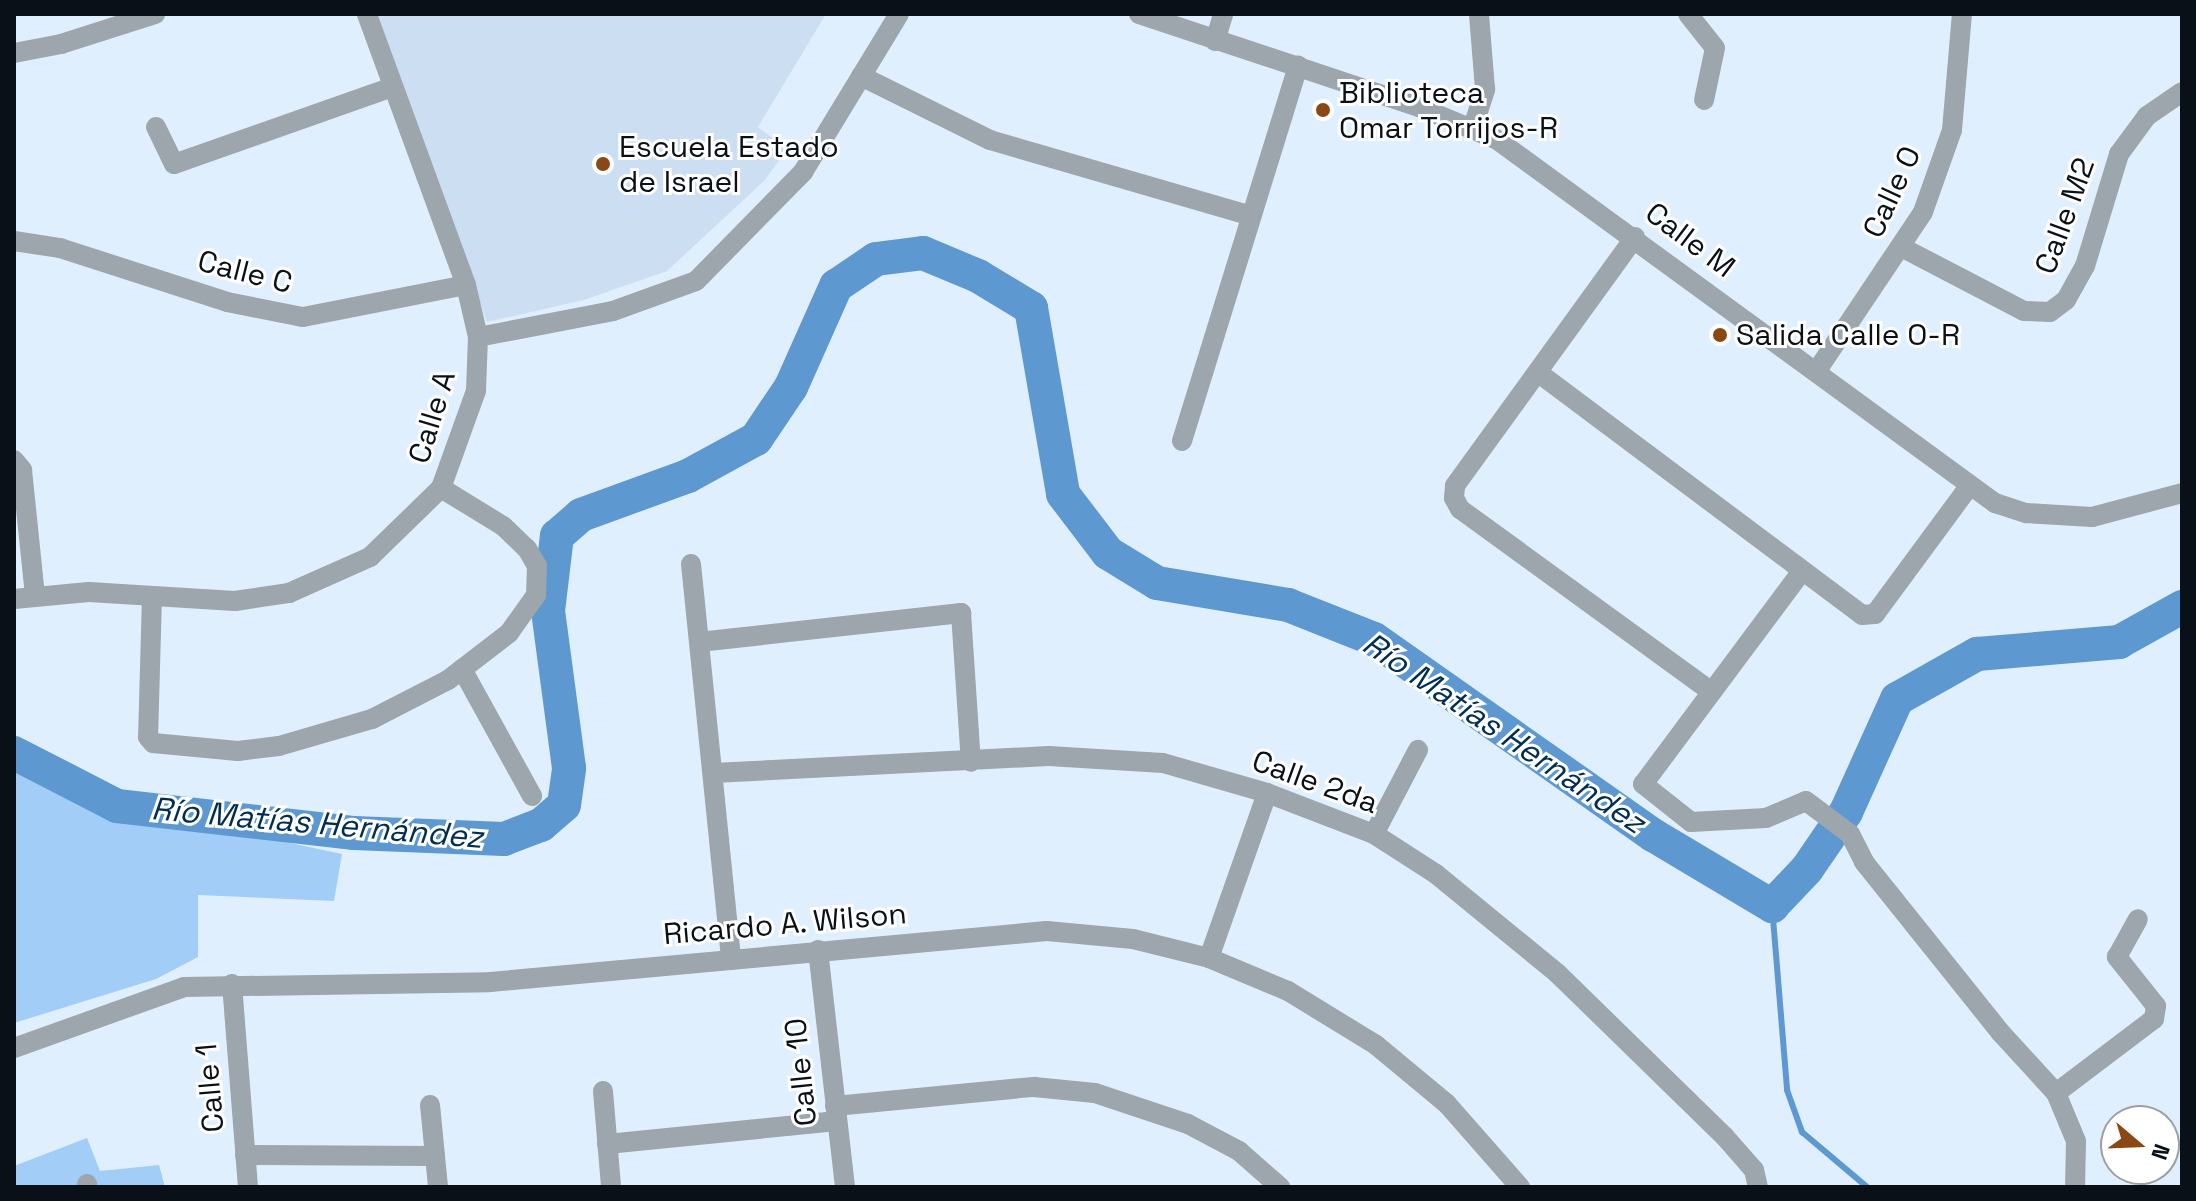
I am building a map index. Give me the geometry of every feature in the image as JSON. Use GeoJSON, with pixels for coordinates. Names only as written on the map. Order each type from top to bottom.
{"type":"FeatureCollection","features":[{"type":"Feature","properties":{"kind":"street"},"geometry":{"type":"LineString","coordinates":[[14,53],[61,44],[155,14]]}},
{"type":"Feature","properties":{"kind":"street","name":"Calle A"},"geometry":{"type":"LineString","coordinates":[[14,599],[35,596],[152,596],[235,601],[289,593],[340,575],[402,531],[441,488],[476,391],[478,337],[466,285],[367,14]]}},
{"type":"Feature","properties":{"kind":"street"},"geometry":{"type":"LineString","coordinates":[[478,337],[613,311],[696,281],[803,172],[899,14]]}},
{"type":"Feature","properties":{"kind":"street","name":"Calle M"},"geometry":{"type":"LineString","coordinates":[[1139,14],[1473,127],[1635,237],[1968,488],[2026,513],[2062,518],[2092,517],[2182,493]]}},
{"type":"Feature","properties":{"kind":"street"},"geometry":{"type":"LineString","coordinates":[[1215,41],[1223,14]]}},
{"type":"Feature","properties":{"kind":"street"},"geometry":{"type":"LineString","coordinates":[[1473,127],[1485,89],[1479,14]]}},
{"type":"Feature","properties":{"kind":"street"},"geometry":{"type":"LineString","coordinates":[[1688,14],[1715,48],[1704,100]]}},
{"type":"Feature","properties":{"kind":"street","name":"Calle O"},"geometry":{"type":"LineString","coordinates":[[1816,372],[1903,248],[1923,212],[1952,130],[1962,14]]}},
{"type":"Feature","properties":{"kind":"street"},"geometry":{"type":"LineString","coordinates":[[1182,441],[1298,66]]}},
{"type":"Feature","properties":{"kind":"street"},"geometry":{"type":"LineString","coordinates":[[861,76],[990,140],[1251,216]]}},
{"type":"Feature","properties":{"kind":"street"},"geometry":{"type":"LineString","coordinates":[[156,127],[174,164],[393,87]]}},
{"type":"Feature","properties":{"kind":"street","name":"Calle M2"},"geometry":{"type":"LineString","coordinates":[[1903,248],[2024,311],[2050,312],[2066,300],[2085,266],[2119,154],[2147,116],[2182,92]]}},
{"type":"Feature","properties":{"kind":"street"},"geometry":{"type":"LineString","coordinates":[[1635,237],[1540,374],[1455,486],[1460,509],[1712,692]]}},
{"type":"Feature","properties":{"kind":"street","name":"Calle C"},"geometry":{"type":"LineString","coordinates":[[14,241],[60,248],[227,302],[303,317],[466,285]]}},
{"type":"Feature","properties":{"kind":"street"},"geometry":{"type":"LineString","coordinates":[[1540,374],[1862,615],[1875,614],[1968,488]]}},
{"type":"Feature","properties":{"kind":"street"},"geometry":{"type":"LineString","coordinates":[[14,460],[22,470],[35,596]]}},
{"type":"Feature","properties":{"kind":"street"},"geometry":{"type":"LineString","coordinates":[[152,596],[148,737],[170,749],[238,751],[319,735],[419,698],[462,669],[525,615],[536,595],[537,566],[503,526],[441,488]]}},
{"type":"Feature","properties":{"kind":"street"},"geometry":{"type":"LineString","coordinates":[[691,564],[731,960]]}},
{"type":"Feature","properties":{"kind":"street"},"geometry":{"type":"LineString","coordinates":[[1802,571],[1643,784],[1691,822],[1766,818],[1806,801],[1852,838],[1864,862],[2001,1033],[2056,1093],[2076,1141],[2075,1187]]}},
{"type":"Feature","properties":{"kind":"street"},"geometry":{"type":"LineString","coordinates":[[699,642],[961,613],[971,762]]}},
{"type":"Feature","properties":{"kind":"street"},"geometry":{"type":"LineString","coordinates":[[462,669],[532,796]]}},
{"type":"Feature","properties":{"kind":"street"},"geometry":{"type":"LineString","coordinates":[[1374,834],[1418,750]]}},
{"type":"Feature","properties":{"kind":"street","name":"Calle 2da"},"geometry":{"type":"LineString","coordinates":[[713,773],[1049,756],[1163,763],[1267,793],[1374,834],[1436,874],[1557,973],[1725,1137],[1754,1170],[1758,1187]]}},
{"type":"Feature","properties":{"kind":"street"},"geometry":{"type":"LineString","coordinates":[[1209,958],[1267,793]]}},
{"type":"Feature","properties":{"kind":"street"},"geometry":{"type":"LineString","coordinates":[[2056,1093],[2154,1019],[2156,1006],[2117,957],[2138,919]]}},
{"type":"Feature","properties":{"kind":"street","name":"Ricardo A. Wilson"},"geometry":{"type":"LineString","coordinates":[[14,1048],[184,987],[490,982],[1047,931],[1133,939],[1209,958],[1288,991],[1376,1045],[1447,1104],[1520,1187]]}},
{"type":"Feature","properties":{"kind":"street","name":"Calle 10"},"geometry":{"type":"LineString","coordinates":[[818,950],[845,1187]]}},
{"type":"Feature","properties":{"kind":"street","name":"Calle 1"},"geometry":{"type":"LineString","coordinates":[[232,984],[248,1187]]}},
{"type":"Feature","properties":{"kind":"street"},"geometry":{"type":"LineString","coordinates":[[607,1144],[1034,1087],[1095,1093],[1188,1124],[1239,1151],[1280,1187]]}},
{"type":"Feature","properties":{"kind":"street"},"geometry":{"type":"LineString","coordinates":[[603,1091],[611,1187]]}},
{"type":"Feature","properties":{"kind":"street"},"geometry":{"type":"LineString","coordinates":[[430,1105],[438,1187]]}},
{"type":"Feature","properties":{"kind":"street"},"geometry":{"type":"LineString","coordinates":[[245,1155],[435,1156]]}},
{"type":"Feature","properties":{"kind":"shaded area","name":"Escuela Estado de Israel"},"geometry":{"type":"Polygon","coordinates":[[[375,14],[826,14],[758,127],[787,149],[765,180],[667,271],[584,300],[487,322],[375,14]]]}},
{"type":"Feature","properties":{"kind":"shaded area"},"geometry":{"type":"Polygon","coordinates":[[[14,753],[117,806],[342,854],[334,901],[198,895],[198,957],[156,979],[14,1023],[14,753]]]}},
{"type":"Feature","properties":{"kind":"shaded area"},"geometry":{"type":"Polygon","coordinates":[[[87,1138],[100,1171],[159,1165],[165,1187],[14,1187],[14,1166],[87,1138]]]}},
{"type":"Feature","properties":{"kind":"waterway","name":"Río Matías Hernández"},"geometry":{"type":"LineString","coordinates":[[14,753],[117,806],[354,833],[504,839],[541,825],[564,805],[569,768],[548,611],[557,536],[581,515],[688,476],[756,439],[791,387],[836,286],[876,259],[923,253],[978,276],[1031,308],[1063,494],[1108,553],[1157,583],[1288,605],[1374,639],[1653,835],[1772,906],[1807,869],[1846,812],[1897,699],[1977,654],[2119,642],[2182,607]]}},
{"type":"Feature","properties":{"kind":"waterway"},"geometry":{"type":"LineString","coordinates":[[1772,906],[1787,1090],[1802,1132],[1867,1187]]}},
{"type":"Feature","properties":{"kind":"place","name":"Biblioteca Omar Torrijos-R"},"geometry":{"type":"Point","coordinates":[1323,110]}},
{"type":"Feature","properties":{"kind":"place","name":"Escuela Estado de Israel"},"geometry":{"type":"Point","coordinates":[603,164]}},
{"type":"Feature","properties":{"kind":"place","name":"Salida Calle O-R"},"geometry":{"type":"Point","coordinates":[1720,335]}}]}
